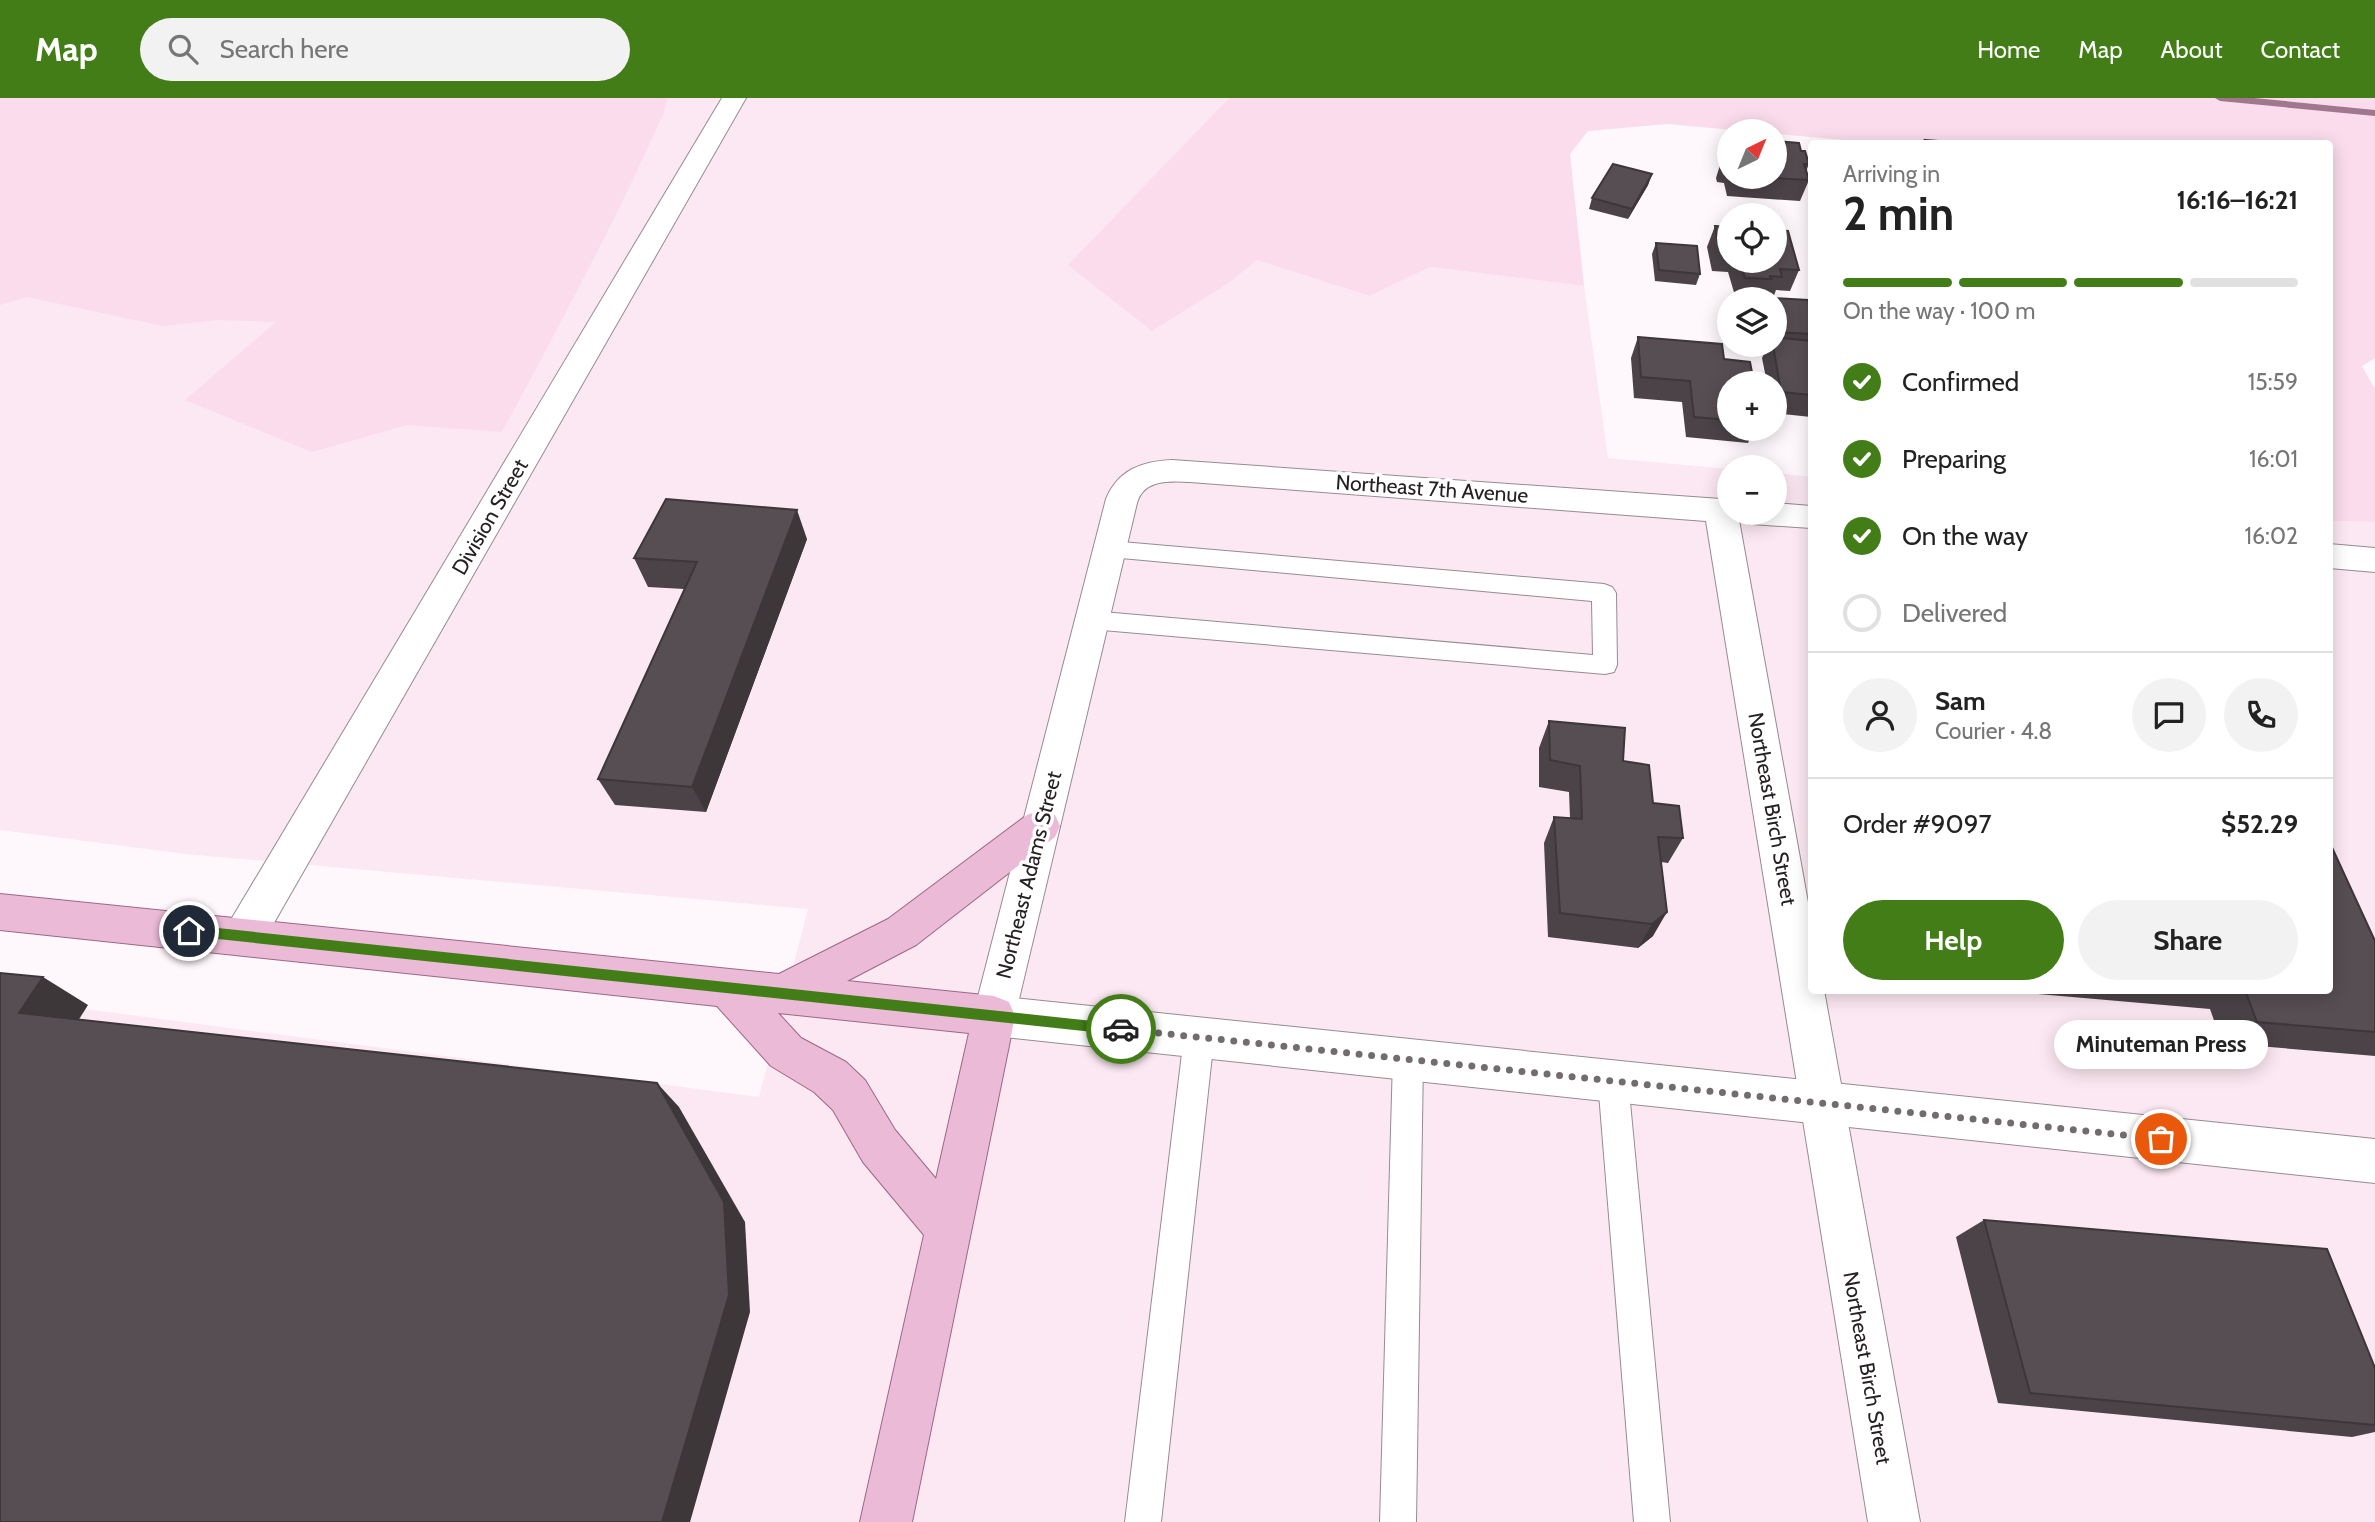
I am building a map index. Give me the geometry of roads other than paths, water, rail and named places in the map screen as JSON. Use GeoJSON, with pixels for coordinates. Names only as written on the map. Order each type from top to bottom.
{"type":"FeatureCollection","features":[{"type":"Feature","properties":{"kind":"main road"},"geometry":{"type":"LineString","coordinates":[[783,993],[901,932],[1041,826]]}},
{"type":"Feature","properties":{"kind":"main road"},"geometry":{"type":"LineString","coordinates":[[0,912],[994,1016]]}},
{"type":"Feature","properties":{"kind":"main road"},"geometry":{"type":"LineString","coordinates":[[728,988],[786,1052],[830,1077],[849,1095],[878,1146],[948,1228]]}},
{"type":"Feature","properties":{"kind":"main road","name":"Northeast Adams Street"},"geometry":{"type":"LineString","coordinates":[[886,1522],[994,1016]]}},
{"type":"Feature","properties":{"kind":"street","name":"Division Street"},"geometry":{"type":"LineString","coordinates":[[244,936],[734,98]]}},
{"type":"Feature","properties":{"kind":"street","name":"Northeast 7th Avenue"},"geometry":{"type":"LineString","coordinates":[[1136,481],[1163,470],[1190,471],[1717,510]]}},
{"type":"Feature","properties":{"kind":"street","name":"Northeast Adams Street"},"geometry":{"type":"LineString","coordinates":[[994,1016],[1125,491],[1136,481]]}},
{"type":"Feature","properties":{"kind":"street","name":"Northeast 7th Avenue"},"geometry":{"type":"LineString","coordinates":[[1787,515],[1808,517]]}},
{"type":"Feature","properties":{"kind":"street","name":"Northeast Birch Street"},"geometry":{"type":"LineString","coordinates":[[1735,525],[1822,1104],[1903,1521]]}},
{"type":"Feature","properties":{"kind":"street"},"geometry":{"type":"LineString","coordinates":[[2333,556],[2375,560]]}},
{"type":"Feature","properties":{"kind":"street"},"geometry":{"type":"LineString","coordinates":[[994,1016],[2375,1161]]}},
{"type":"Feature","properties":{"kind":"lane"},"geometry":{"type":"LineString","coordinates":[[1091,620],[1605,665],[1604,593],[1110,549]]}},
{"type":"Feature","properties":{"kind":"lane"},"geometry":{"type":"LineString","coordinates":[[1143,1522],[1199,1037]]}},
{"type":"Feature","properties":{"kind":"lane"},"geometry":{"type":"LineString","coordinates":[[1398,1522],[1408,1059]]}},
{"type":"Feature","properties":{"kind":"lane"},"geometry":{"type":"LineString","coordinates":[[1613,1081],[1652,1522]]}},
{"type":"Feature","properties":{"kind":"waterway"},"geometry":{"type":"LineString","coordinates":[[2220,98],[2375,113]]}},
{"type":"Feature","properties":{"kind":"place","name":"Minuteman Press"},"geometry":{"type":"Point","coordinates":[2161,1139]}}]}
